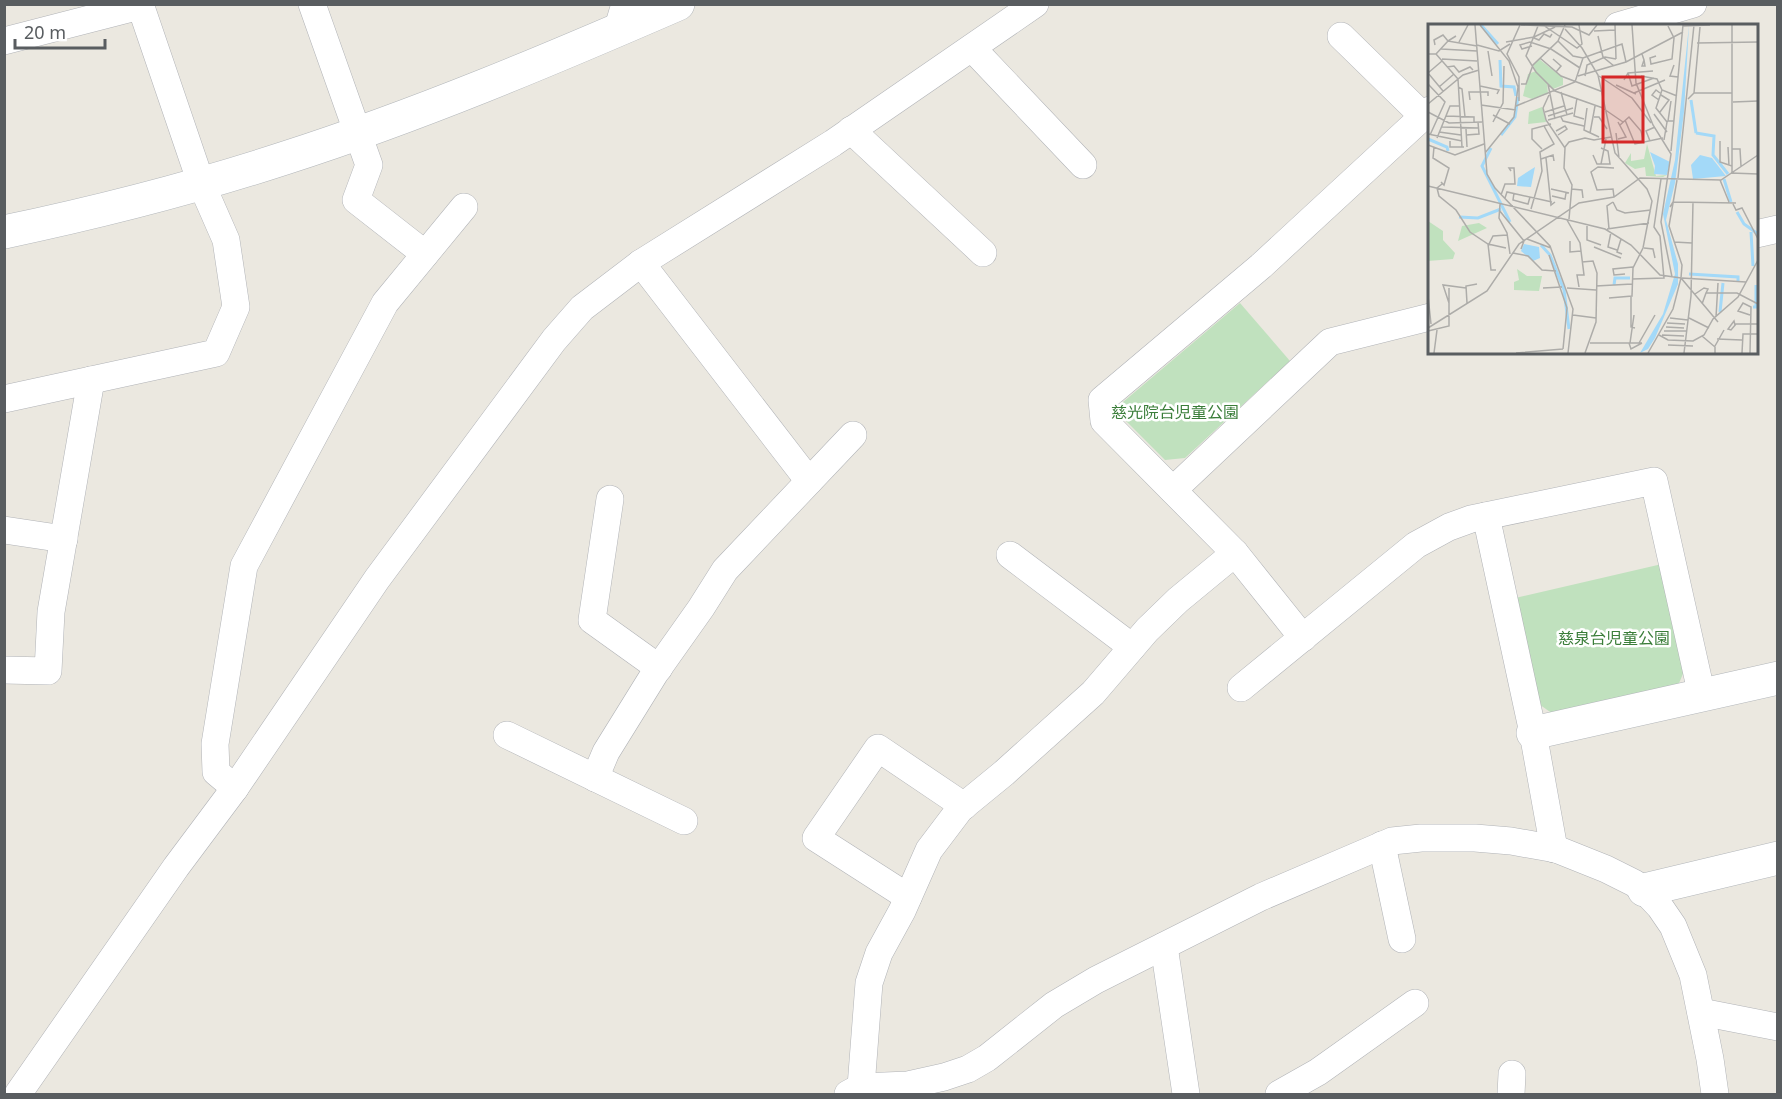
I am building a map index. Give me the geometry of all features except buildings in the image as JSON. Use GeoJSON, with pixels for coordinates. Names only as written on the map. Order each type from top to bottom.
{"type":"FeatureCollection","features":[{"type":"Feature","properties":{"kind":"street"},"geometry":{"type":"LineString","coordinates":[[312,4],[369,165],[356,200],[425,254]]}},
{"type":"Feature","properties":{"kind":"street"},"geometry":{"type":"LineString","coordinates":[[4,232],[147,200],[359,133],[542,63],[621,18],[678,4]]}},
{"type":"Feature","properties":{"kind":"street"},"geometry":{"type":"LineString","coordinates":[[18,1095],[176,867],[235,788],[377,579],[554,340],[582,308],[641,263],[851,130],[1035,4]]}},
{"type":"Feature","properties":{"kind":"street"},"geometry":{"type":"LineString","coordinates":[[1625,24],[1693,4]]}},
{"type":"Feature","properties":{"kind":"street"},"geometry":{"type":"LineString","coordinates":[[4,41],[140,5],[201,183],[226,240],[236,307],[216,353],[4,399]]}},
{"type":"Feature","properties":{"kind":"street"},"geometry":{"type":"LineString","coordinates":[[1303,638],[1235,553],[1104,421],[1102,400],[1262,266],[1426,113],[1341,36]]}},
{"type":"Feature","properties":{"kind":"street"},"geometry":{"type":"LineString","coordinates":[[972,48],[1083,165]]}},
{"type":"Feature","properties":{"kind":"street"},"geometry":{"type":"LineString","coordinates":[[851,130],[982,253]]}},
{"type":"Feature","properties":{"kind":"street"},"geometry":{"type":"LineString","coordinates":[[235,788],[216,772],[215,744],[244,566],[386,303],[464,207]]}},
{"type":"Feature","properties":{"kind":"street"},"geometry":{"type":"LineString","coordinates":[[1758,234],[1778,229]]}},
{"type":"Feature","properties":{"kind":"street"},"geometry":{"type":"LineString","coordinates":[[641,263],[809,481]]}},
{"type":"Feature","properties":{"kind":"street"},"geometry":{"type":"LineString","coordinates":[[1173,490],[1330,342],[1428,318]]}},
{"type":"Feature","properties":{"kind":"street"},"geometry":{"type":"LineString","coordinates":[[4,670],[48,671],[51,612],[91,380]]}},
{"type":"Feature","properties":{"kind":"street"},"geometry":{"type":"LineString","coordinates":[[595,778],[606,752],[725,570],[853,435]]}},
{"type":"Feature","properties":{"kind":"street"},"geometry":{"type":"LineString","coordinates":[[1241,688],[1416,545],[1449,527],[1471,519],[1654,481],[1702,696]]}},
{"type":"Feature","properties":{"kind":"street"},"geometry":{"type":"LineString","coordinates":[[610,499],[592,620],[659,668]]}},
{"type":"Feature","properties":{"kind":"street"},"geometry":{"type":"LineString","coordinates":[[1486,516],[1533,733],[1554,849]]}},
{"type":"Feature","properties":{"kind":"street"},"geometry":{"type":"LineString","coordinates":[[4,530],[64,539]]}},
{"type":"Feature","properties":{"kind":"street"},"geometry":{"type":"LineString","coordinates":[[1235,553],[1178,600],[1147,630],[1093,693],[964,806],[929,850],[879,954],[869,982],[854,1091],[908,1085],[968,1069],[987,1058],[1054,1005],[1096,980],[1262,897],[1382,845],[1392,841],[1421,838],[1474,838],[1511,841],[1554,849],[1606,869],[1634,883],[1660,907],[1683,948],[1693,975],[1715,1095]]}},
{"type":"Feature","properties":{"kind":"street"},"geometry":{"type":"LineString","coordinates":[[1010,555],[1132,647]]}},
{"type":"Feature","properties":{"kind":"street"},"geometry":{"type":"LineString","coordinates":[[1533,733],[1778,678]]}},
{"type":"Feature","properties":{"kind":"street"},"geometry":{"type":"LineString","coordinates":[[507,735],[684,820]]}},
{"type":"Feature","properties":{"kind":"street"},"geometry":{"type":"LineString","coordinates":[[908,897],[816,838],[878,748],[964,806]]}},
{"type":"Feature","properties":{"kind":"street"},"geometry":{"type":"LineString","coordinates":[[1382,845],[1402,939]]}},
{"type":"Feature","properties":{"kind":"street"},"geometry":{"type":"LineString","coordinates":[[1644,890],[1778,858]]}},
{"type":"Feature","properties":{"kind":"street"},"geometry":{"type":"LineString","coordinates":[[1164,946],[1186,1095]]}},
{"type":"Feature","properties":{"kind":"street"},"geometry":{"type":"LineString","coordinates":[[1279,1095],[1318,1072],[1415,1003]]}},
{"type":"Feature","properties":{"kind":"street"},"geometry":{"type":"LineString","coordinates":[[1701,1012],[1778,1027]]}},
{"type":"Feature","properties":{"kind":"green space","name":"慈光院台児童公園"},"geometry":{"type":"Polygon","coordinates":[[[1240,303],[1290,361],[1185,458],[1165,460],[1126,421],[1123,402],[1240,303]]]}},
{"type":"Feature","properties":{"kind":"green space","name":"慈泉台児童公園"},"geometry":{"type":"Polygon","coordinates":[[[1662,564],[1685,669],[1677,688],[1553,714],[1536,702],[1515,598],[1662,564]]]}}]}
